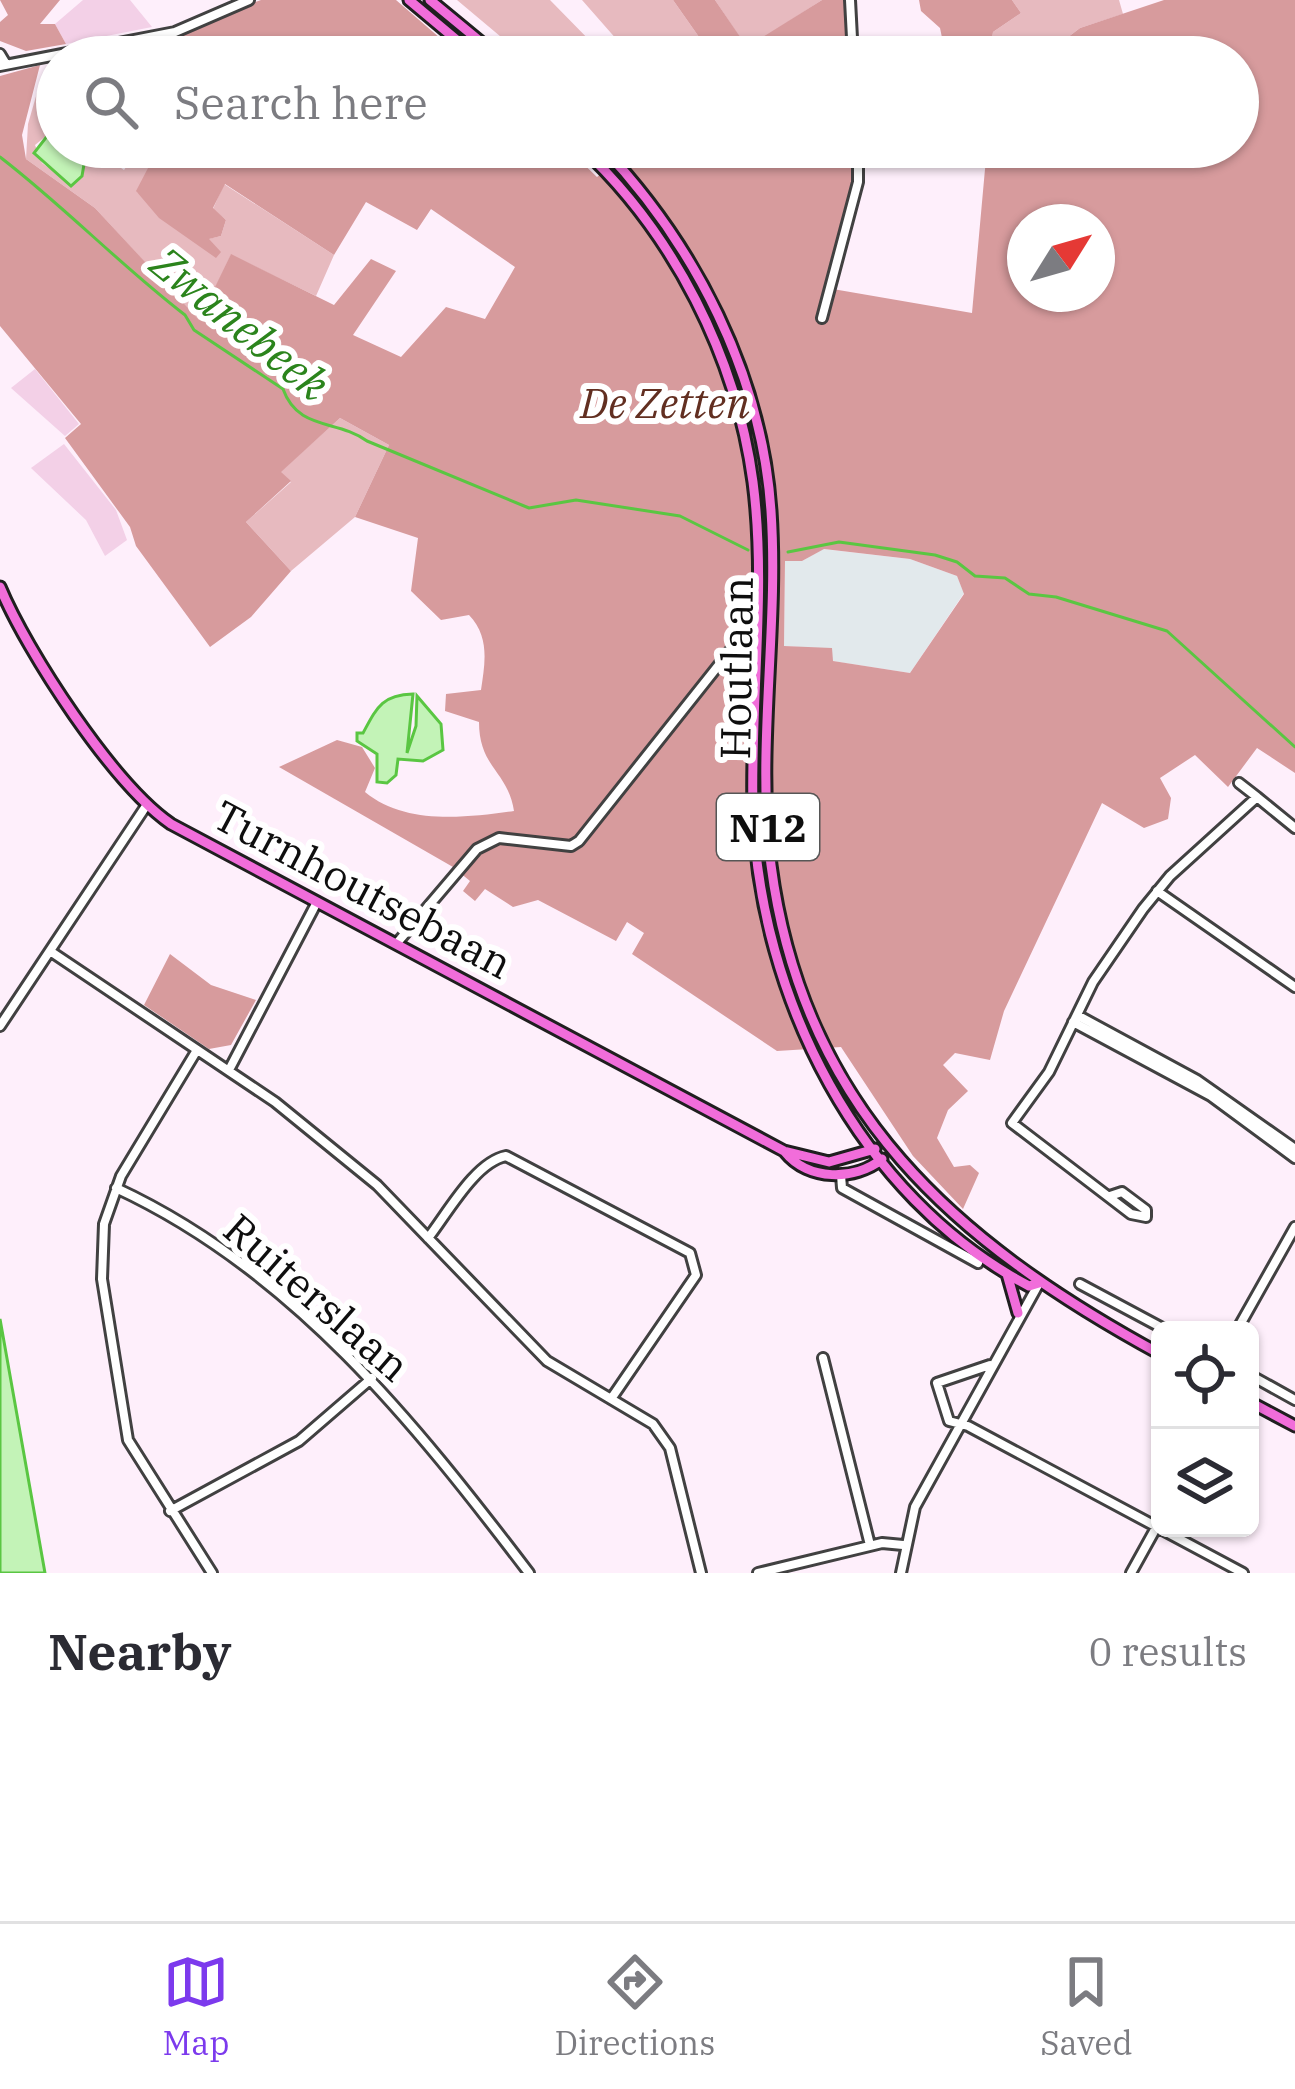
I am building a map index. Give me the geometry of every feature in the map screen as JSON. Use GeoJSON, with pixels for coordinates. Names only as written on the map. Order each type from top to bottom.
{"type":"FeatureCollection","features":[{"type":"Feature","properties":{"kind":"main road"},"geometry":{"type":"LineString","coordinates":[[409,0],[452,36]]}},
{"type":"Feature","properties":{"kind":"main road"},"geometry":{"type":"LineString","coordinates":[[430,0],[474,36]]}},
{"type":"Feature","properties":{"kind":"main road","name":"Houtlaan"},"geometry":{"type":"LineString","coordinates":[[600,168],[675,263],[716,344],[737,406],[757,514],[753,808],[760,891],[777,963],[814,1054],[877,1155],[943,1224],[1007,1274],[1029,1286],[1039,1283]]}},
{"type":"Feature","properties":{"kind":"main road","name":"Houtlaan"},"geometry":{"type":"LineString","coordinates":[[618,168],[686,256],[728,340],[749,400],[771,511],[767,806],[780,916],[817,1028],[888,1148],[934,1199],[1039,1283]]}},
{"type":"Feature","properties":{"kind":"main road","name":"Turnhoutsebaan"},"geometry":{"type":"LineString","coordinates":[[0,587],[21,633],[146,806],[784,1150],[808,1169],[841,1175]]}},
{"type":"Feature","properties":{"kind":"main road"},"geometry":{"type":"LineString","coordinates":[[877,1155],[866,1172],[841,1175],[839,1162],[877,1155],[888,1148]]}},
{"type":"Feature","properties":{"kind":"main road","name":"Turnhoutsebaan"},"geometry":{"type":"LineString","coordinates":[[784,1150],[839,1162]]}},
{"type":"Feature","properties":{"kind":"main road"},"geometry":{"type":"LineString","coordinates":[[1007,1274],[1018,1313]]}},
{"type":"Feature","properties":{"kind":"main road","name":"N12"},"geometry":{"type":"LineString","coordinates":[[1039,1283],[1151,1349]]}},
{"type":"Feature","properties":{"kind":"main road"},"geometry":{"type":"LineString","coordinates":[[1259,1407],[1295,1426]]}},
{"type":"Feature","properties":{"kind":"street"},"geometry":{"type":"LineString","coordinates":[[154,36],[175,32],[249,0]]}},
{"type":"Feature","properties":{"kind":"street"},"geometry":{"type":"LineString","coordinates":[[850,0],[852,36]]}},
{"type":"Feature","properties":{"kind":"street"},"geometry":{"type":"LineString","coordinates":[[0,54],[3,65],[36,59]]}},
{"type":"Feature","properties":{"kind":"street"},"geometry":{"type":"LineString","coordinates":[[822,318],[858,168]]}},
{"type":"Feature","properties":{"kind":"street"},"geometry":{"type":"LineString","coordinates":[[397,943],[464,863],[489,842],[506,838],[571,846],[579,841],[733,647]]}},
{"type":"Feature","properties":{"kind":"street"},"geometry":{"type":"LineString","coordinates":[[1239,783],[1295,828]]}},
{"type":"Feature","properties":{"kind":"street"},"geometry":{"type":"LineString","coordinates":[[1110,1196],[1122,1192],[1136,1200],[1146,1217],[1131,1214],[1012,1123],[1049,1072],[1113,949],[1157,891],[1257,797]]}},
{"type":"Feature","properties":{"kind":"street"},"geometry":{"type":"LineString","coordinates":[[0,1027],[146,806]]}},
{"type":"Feature","properties":{"kind":"street"},"geometry":{"type":"LineString","coordinates":[[1157,891],[1295,987]]}},
{"type":"Feature","properties":{"kind":"street"},"geometry":{"type":"LineString","coordinates":[[226,1068],[317,902]]}},
{"type":"Feature","properties":{"kind":"street"},"geometry":{"type":"LineString","coordinates":[[50,951],[226,1068],[357,1167],[547,1361],[663,1434],[701,1573]]}},
{"type":"Feature","properties":{"kind":"street"},"geometry":{"type":"LineString","coordinates":[[1075,1019],[1213,1094],[1295,1154]]}},
{"type":"Feature","properties":{"kind":"street"},"geometry":{"type":"LineString","coordinates":[[201,1052],[139,1140],[116,1188],[103,1231],[102,1279],[122,1420],[137,1460],[212,1573]]}},
{"type":"Feature","properties":{"kind":"street"},"geometry":{"type":"LineString","coordinates":[[428,1238],[494,1158],[506,1156],[690,1253],[696,1275],[611,1399]]}},
{"type":"Feature","properties":{"kind":"street","name":"Turnhoutsebaan"},"geometry":{"type":"LineString","coordinates":[[841,1175],[842,1188],[978,1263]]}},
{"type":"Feature","properties":{"kind":"street","name":"Ruiterslaan"},"geometry":{"type":"LineString","coordinates":[[116,1188],[220,1247],[372,1378],[529,1573]]}},
{"type":"Feature","properties":{"kind":"street"},"geometry":{"type":"LineString","coordinates":[[1243,1321],[1295,1227]]}},
{"type":"Feature","properties":{"kind":"street"},"geometry":{"type":"LineString","coordinates":[[901,1573],[903,1545],[915,1507],[1018,1313],[1039,1283]]}},
{"type":"Feature","properties":{"kind":"street"},"geometry":{"type":"LineString","coordinates":[[1080,1284],[1151,1322]]}},
{"type":"Feature","properties":{"kind":"street"},"geometry":{"type":"LineString","coordinates":[[823,1358],[870,1545]]}},
{"type":"Feature","properties":{"kind":"street"},"geometry":{"type":"LineString","coordinates":[[990,1365],[938,1383],[949,1421],[1151,1523]]}},
{"type":"Feature","properties":{"kind":"street"},"geometry":{"type":"LineString","coordinates":[[170,1511],[299,1441],[372,1378]]}},
{"type":"Feature","properties":{"kind":"street"},"geometry":{"type":"LineString","coordinates":[[1259,1380],[1295,1400]]}},
{"type":"Feature","properties":{"kind":"street"},"geometry":{"type":"LineString","coordinates":[[1131,1573],[1151,1537]]}},
{"type":"Feature","properties":{"kind":"street"},"geometry":{"type":"LineString","coordinates":[[1177,1537],[1243,1573]]}},
{"type":"Feature","properties":{"kind":"street"},"geometry":{"type":"LineString","coordinates":[[758,1573],[870,1545],[903,1545]]}},
{"type":"Feature","properties":{"kind":"shaded area"},"geometry":{"type":"Polygon","coordinates":[[[83,0],[130,0],[152,27],[106,36],[62,36],[55,24],[83,0]]]}},
{"type":"Feature","properties":{"kind":"shaded area"},"geometry":{"type":"Polygon","coordinates":[[[457,0],[550,0],[585,36],[500,36],[457,0]]]}},
{"type":"Feature","properties":{"kind":"shaded area"},"geometry":{"type":"Polygon","coordinates":[[[582,0],[673,0],[698,36],[614,36],[582,0]]]}},
{"type":"Feature","properties":{"kind":"shaded area"},"geometry":{"type":"Polygon","coordinates":[[[715,0],[822,0],[766,36],[739,36],[715,0]]]}},
{"type":"Feature","properties":{"kind":"shaded area"},"geometry":{"type":"Polygon","coordinates":[[[1012,0],[1119,0],[1123,14],[1070,36],[992,36],[1021,13],[1012,0]]]}},
{"type":"Feature","properties":{"kind":"shaded area"},"geometry":{"type":"Polygon","coordinates":[[[36,96],[36,166],[26,159],[36,96]]]}},
{"type":"Feature","properties":{"kind":"shaded area"},"geometry":{"type":"Polygon","coordinates":[[[39,168],[49,168],[72,185],[83,168],[149,168],[137,192],[208,239],[221,236],[226,220],[213,209],[224,184],[334,255],[316,296],[231,255],[199,321],[95,208],[39,168]]]}},
{"type":"Feature","properties":{"kind":"shaded area"},"geometry":{"type":"Polygon","coordinates":[[[51,168],[83,168],[71,186],[51,168]]]}},
{"type":"Feature","properties":{"kind":"shaded area"},"geometry":{"type":"Polygon","coordinates":[[[35,369],[79,424],[65,436],[11,388],[35,369]]]}},
{"type":"Feature","properties":{"kind":"shaded area"},"geometry":{"type":"Polygon","coordinates":[[[340,418],[389,445],[355,517],[291,571],[246,522],[291,482],[280,472],[340,418]]]}},
{"type":"Feature","properties":{"kind":"shaded area"},"geometry":{"type":"Polygon","coordinates":[[[64,444],[116,510],[127,540],[105,556],[86,520],[31,468],[64,444]]]}},
{"type":"Feature","properties":{"kind":"shaded area"},"geometry":{"type":"Polygon","coordinates":[[[823,549],[910,559],[957,576],[964,593],[910,673],[832,661],[832,649],[784,646],[785,561],[802,561],[823,549]]]}},
{"type":"Feature","properties":{"kind":"shaded area"},"geometry":{"type":"Polygon","coordinates":[[[413,694],[407,753],[416,726],[417,696],[441,724],[443,750],[423,761],[398,759],[396,775],[387,783],[377,782],[377,754],[357,741],[357,733],[363,733],[387,700],[413,694]]]}},
{"type":"Feature","properties":{"kind":"shaded area"},"geometry":{"type":"Polygon","coordinates":[[[0,1319],[45,1573],[0,1573],[0,1319]]]}},
{"type":"Feature","properties":{"kind":"green space"},"geometry":{"type":"Polygon","coordinates":[[[0,0],[60,0],[40,24],[55,24],[62,36],[36,36],[36,49],[26,51],[0,41],[0,22],[8,15],[0,0]]]}},
{"type":"Feature","properties":{"kind":"green space"},"geometry":{"type":"Polygon","coordinates":[[[261,0],[396,0],[438,36],[165,36],[261,0]]]}},
{"type":"Feature","properties":{"kind":"green space"},"geometry":{"type":"Polygon","coordinates":[[[673,0],[715,0],[740,36],[698,36],[673,0]]]}},
{"type":"Feature","properties":{"kind":"green space"},"geometry":{"type":"Polygon","coordinates":[[[822,0],[846,0],[848,36],[765,36],[822,0]]]}},
{"type":"Feature","properties":{"kind":"green space"},"geometry":{"type":"Polygon","coordinates":[[[919,0],[1012,0],[1021,13],[992,36],[942,36],[940,28],[921,11],[919,0]]]}},
{"type":"Feature","properties":{"kind":"green space","name":"De Zetten"},"geometry":{"type":"Polygon","coordinates":[[[1164,0],[1295,0],[1295,773],[1257,748],[1228,787],[1195,755],[1160,778],[1171,798],[1168,819],[1144,828],[1102,803],[1004,1011],[990,1060],[955,1053],[943,1065],[968,1091],[948,1110],[937,1138],[954,1167],[970,1165],[979,1173],[963,1209],[913,1156],[841,1047],[777,1051],[632,954],[644,933],[627,922],[616,941],[538,900],[513,907],[485,889],[475,901],[463,891],[470,881],[453,867],[279,767],[337,740],[362,747],[375,768],[365,792],[398,810],[455,817],[514,811],[484,750],[479,722],[445,711],[446,694],[481,690],[484,651],[476,623],[469,615],[441,620],[411,591],[418,538],[355,517],[389,445],[340,418],[281,472],[291,481],[246,522],[291,571],[251,617],[210,647],[65,438],[81,424],[0,326],[0,76],[36,66],[22,135],[26,159],[95,208],[199,320],[231,254],[334,305],[371,259],[396,271],[353,335],[401,357],[446,307],[485,319],[515,267],[431,209],[417,230],[366,202],[334,255],[225,184],[213,208],[226,220],[221,236],[209,239],[221,252],[216,258],[159,218],[136,191],[148,168],[588,168],[597,177],[608,168],[855,168],[827,288],[972,313],[985,168],[1259,168],[1259,36],[1070,36],[1080,28],[1164,0]],[[824,549],[802,561],[785,561],[784,646],[832,648],[833,661],[910,673],[964,594],[957,576],[910,559],[824,549]]]}},
{"type":"Feature","properties":{"kind":"green space"},"geometry":{"type":"Polygon","coordinates":[[[170,954],[211,985],[256,1000],[231,1045],[209,1049],[144,1005],[170,954]]]}},
{"type":"Feature","properties":{"kind":"waterway","name":"Zwanebeek"},"geometry":{"type":"LineString","coordinates":[[0,157],[185,315],[194,330],[283,389],[298,412],[308,418],[529,508],[576,500],[680,516],[748,550]]}},
{"type":"Feature","properties":{"kind":"waterway","name":"Zwanebeek"},"geometry":{"type":"LineString","coordinates":[[788,552],[839,542],[935,555],[957,562],[975,576],[1005,578],[1029,594],[1056,597],[1167,631],[1295,747]]}}]}
